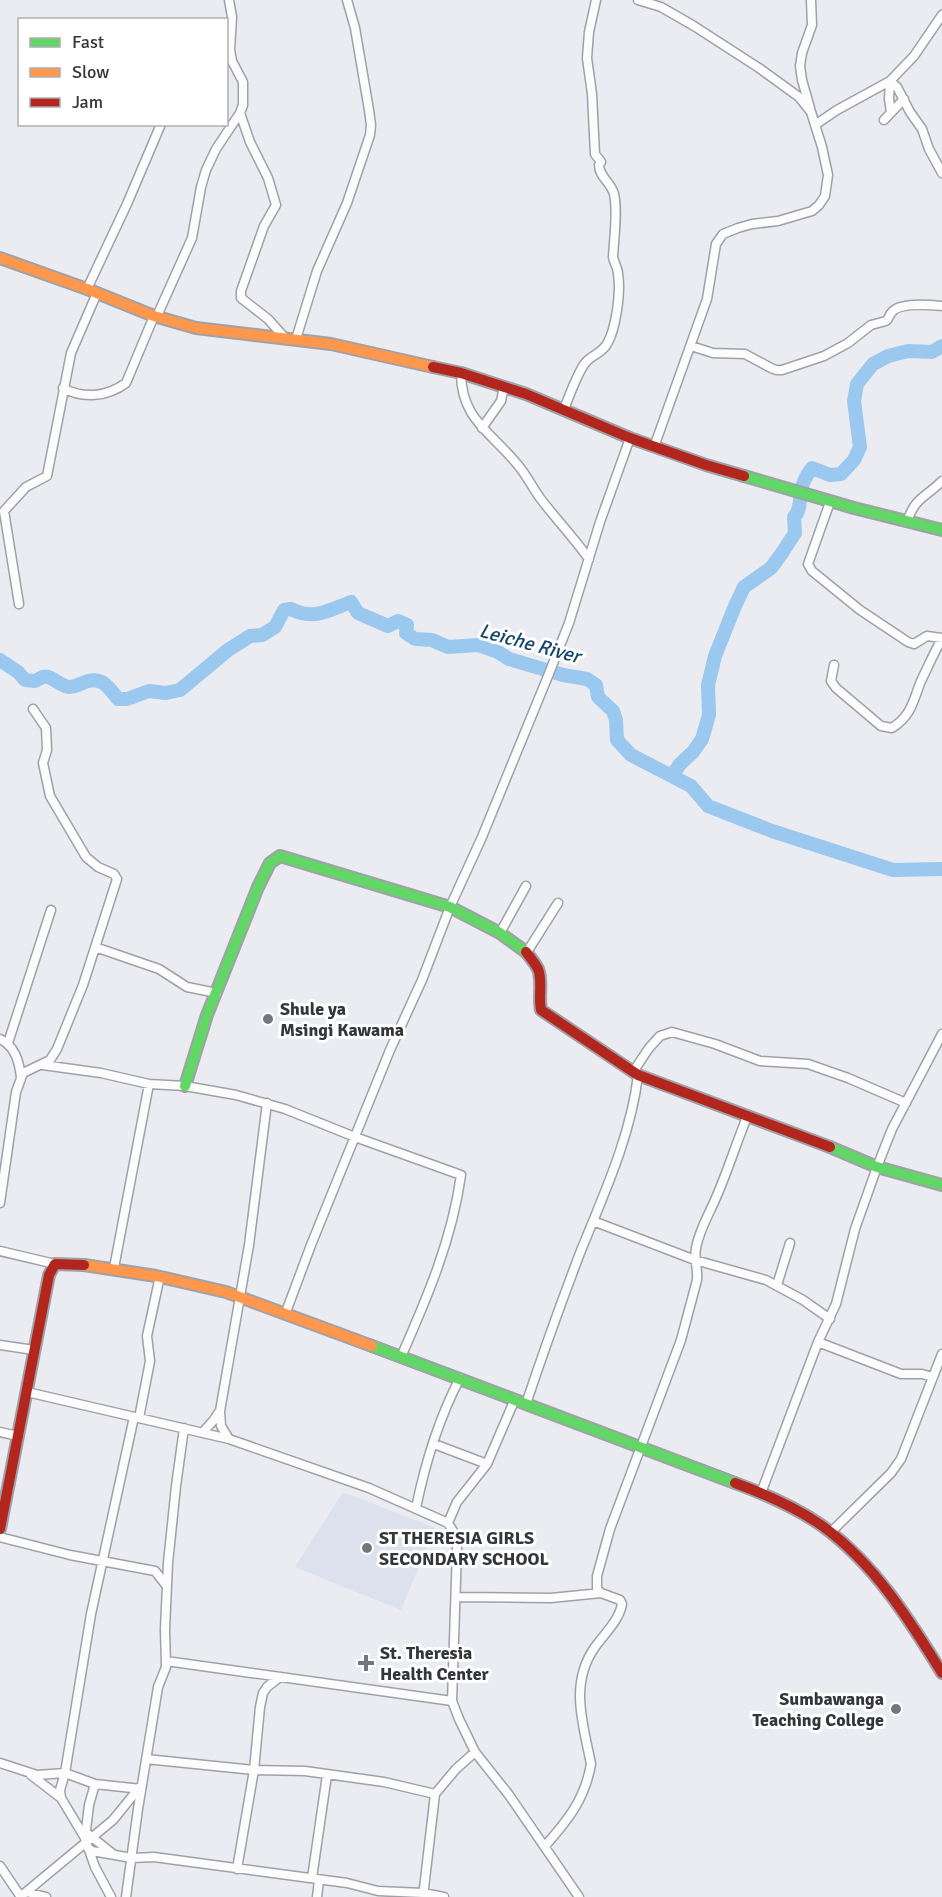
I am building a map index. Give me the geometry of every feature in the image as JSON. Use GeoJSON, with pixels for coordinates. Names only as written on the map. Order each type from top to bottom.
{"type":"FeatureCollection","features":[{"type":"Feature","properties":{"kind":"street"},"geometry":{"type":"LineString","coordinates":[[63,388],[90,396],[116,389],[126,383],[192,238],[206,170],[243,105],[243,82],[228,51],[232,17],[230,0]]}},
{"type":"Feature","properties":{"kind":"street"},"geometry":{"type":"LineString","coordinates":[[290,338],[347,203],[371,125],[355,28],[347,0]]}},
{"type":"Feature","properties":{"kind":"street"},"geometry":{"type":"LineString","coordinates":[[564,409],[582,367],[604,348],[610,337],[618,292],[618,272],[613,257],[615,199],[610,184],[600,174],[601,162],[595,154],[592,94],[587,58],[589,32],[596,0]]}},
{"type":"Feature","properties":{"kind":"street"},"geometry":{"type":"LineString","coordinates":[[638,0],[661,7],[694,26],[780,83],[799,97],[811,112]]}},
{"type":"Feature","properties":{"kind":"street"},"geometry":{"type":"LineString","coordinates":[[654,447],[707,299],[717,244],[723,234],[752,224],[802,215],[812,211],[825,196],[828,175],[800,66],[802,52],[812,25],[811,0]]}},
{"type":"Feature","properties":{"kind":"street"},"geometry":{"type":"LineString","coordinates":[[815,125],[837,110],[890,81],[914,56],[942,15]]}},
{"type":"Feature","properties":{"kind":"street"},"geometry":{"type":"LineString","coordinates":[[890,81],[897,87],[922,129],[929,149],[942,172]]}},
{"type":"Feature","properties":{"kind":"street"},"geometry":{"type":"LineString","coordinates":[[890,81],[891,112]]}},
{"type":"Feature","properties":{"kind":"street"},"geometry":{"type":"LineString","coordinates":[[884,120],[904,99]]}},
{"type":"Feature","properties":{"kind":"street"},"geometry":{"type":"LineString","coordinates":[[240,112],[250,142],[268,178],[276,205],[264,226],[240,295],[243,301],[290,338]]}},
{"type":"Feature","properties":{"kind":"street"},"geometry":{"type":"LineString","coordinates":[[19,604],[4,511],[26,487],[47,476],[70,353],[92,291],[160,126]]}},
{"type":"Feature","properties":{"kind":"street"},"geometry":{"type":"LineString","coordinates":[[0,258],[156,316],[196,327],[290,338],[378,354],[461,373],[564,409],[654,447],[808,496],[942,530]]}},
{"type":"Feature","properties":{"kind":"street"},"geometry":{"type":"LineString","coordinates":[[691,346],[713,353],[743,353],[771,368],[782,370],[835,351],[871,325],[886,321],[892,312],[901,307],[942,306]]}},
{"type":"Feature","properties":{"kind":"street"},"geometry":{"type":"LineString","coordinates":[[461,373],[465,403],[482,428],[518,465],[589,559]]}},
{"type":"Feature","properties":{"kind":"street"},"geometry":{"type":"LineString","coordinates":[[482,428],[501,401],[504,387]]}},
{"type":"Feature","properties":{"kind":"street"},"geometry":{"type":"LineString","coordinates":[[286,1312],[390,1050],[422,980],[450,907],[482,837],[569,624],[600,522],[630,438]]}},
{"type":"Feature","properties":{"kind":"street"},"geometry":{"type":"LineString","coordinates":[[907,522],[915,503],[942,481]]}},
{"type":"Feature","properties":{"kind":"street"},"geometry":{"type":"LineString","coordinates":[[830,502],[808,564],[812,571],[860,610],[908,642],[914,644],[927,636],[942,638],[923,677],[911,710],[900,723],[892,728],[881,726],[836,688],[831,681],[834,665]]}},
{"type":"Feature","properties":{"kind":"street"},"geometry":{"type":"LineString","coordinates":[[0,1203],[15,1092],[21,1078],[29,1070],[50,1060],[57,1049],[83,985],[117,879],[114,874],[94,864],[86,857],[50,796],[43,763],[47,750],[46,728],[33,709]]}},
{"type":"Feature","properties":{"kind":"street"},"geometry":{"type":"LineString","coordinates":[[185,1086],[207,1015],[258,887],[270,863],[280,856],[450,907],[500,933],[527,952],[538,969],[540,978],[538,1001],[541,1010],[635,1073],[836,1149],[877,1167],[942,1185]]}},
{"type":"Feature","properties":{"kind":"street"},"geometry":{"type":"LineString","coordinates":[[500,933],[525,886]]}},
{"type":"Feature","properties":{"kind":"street"},"geometry":{"type":"LineString","coordinates":[[527,952],[558,903]]}},
{"type":"Feature","properties":{"kind":"street"},"geometry":{"type":"LineString","coordinates":[[21,1078],[17,1056],[4,1041],[51,910]]}},
{"type":"Feature","properties":{"kind":"street"},"geometry":{"type":"LineString","coordinates":[[95,947],[159,969],[187,987],[217,993]]}},
{"type":"Feature","properties":{"kind":"street"},"geometry":{"type":"LineString","coordinates":[[448,1523],[457,1502],[487,1464],[520,1402],[556,1317],[629,1120],[635,1073],[649,1048],[660,1036],[672,1032],[715,1044],[760,1061],[808,1064],[906,1103]]}},
{"type":"Feature","properties":{"kind":"street"},"geometry":{"type":"LineString","coordinates":[[761,1493],[818,1342],[830,1319],[841,1289],[855,1229],[877,1167],[892,1129],[942,1034]]}},
{"type":"Feature","properties":{"kind":"street"},"geometry":{"type":"LineString","coordinates":[[43,1065],[101,1073],[150,1084],[185,1086],[267,1103],[461,1175],[455,1211],[440,1263],[401,1357]]}},
{"type":"Feature","properties":{"kind":"street"},"geometry":{"type":"LineString","coordinates":[[114,1268],[150,1084]]}},
{"type":"Feature","properties":{"kind":"street"},"geometry":{"type":"LineString","coordinates":[[229,1439],[221,1426],[220,1411],[254,1209],[267,1103]]}},
{"type":"Feature","properties":{"kind":"street"},"geometry":{"type":"LineString","coordinates":[[601,1593],[597,1589],[597,1576],[618,1507],[687,1319],[697,1280],[695,1260],[703,1225],[747,1117]]}},
{"type":"Feature","properties":{"kind":"street"},"geometry":{"type":"LineString","coordinates":[[593,1221],[695,1260],[777,1285],[830,1319]]}},
{"type":"Feature","properties":{"kind":"street"},"geometry":{"type":"LineString","coordinates":[[777,1285],[790,1243]]}},
{"type":"Feature","properties":{"kind":"street"},"geometry":{"type":"LineString","coordinates":[[0,1251],[55,1264],[69,1263],[114,1268],[159,1276],[240,1296],[761,1493],[808,1516],[831,1532],[856,1555],[880,1582],[942,1673]]}},
{"type":"Feature","properties":{"kind":"street"},"geometry":{"type":"LineString","coordinates":[[0,1529],[34,1350],[50,1275],[55,1264]]}},
{"type":"Feature","properties":{"kind":"street"},"geometry":{"type":"LineString","coordinates":[[61,1798],[60,1790],[65,1773],[82,1658],[102,1561],[150,1361],[147,1336],[159,1276]]}},
{"type":"Feature","properties":{"kind":"street"},"geometry":{"type":"LineString","coordinates":[[818,1342],[901,1374],[921,1374],[933,1377]]}},
{"type":"Feature","properties":{"kind":"street"},"geometry":{"type":"LineString","coordinates":[[0,1345],[34,1350]]}},
{"type":"Feature","properties":{"kind":"street"},"geometry":{"type":"LineString","coordinates":[[831,1532],[891,1473],[901,1459],[942,1354]]}},
{"type":"Feature","properties":{"kind":"street"},"geometry":{"type":"LineString","coordinates":[[416,1508],[443,1416],[460,1378]]}},
{"type":"Feature","properties":{"kind":"street"},"geometry":{"type":"LineString","coordinates":[[27,1392],[229,1439],[369,1488],[448,1523],[456,1536],[452,1701],[475,1752],[545,1846],[579,1897]]}},
{"type":"Feature","properties":{"kind":"street"},"geometry":{"type":"LineString","coordinates":[[203,1432],[220,1411]]}},
{"type":"Feature","properties":{"kind":"street"},"geometry":{"type":"LineString","coordinates":[[126,1897],[140,1789],[158,1687],[166,1661],[168,1563],[184,1428]]}},
{"type":"Feature","properties":{"kind":"street"},"geometry":{"type":"LineString","coordinates":[[0,1432],[18,1436]]}},
{"type":"Feature","properties":{"kind":"street"},"geometry":{"type":"LineString","coordinates":[[434,1444],[487,1464]]}},
{"type":"Feature","properties":{"kind":"street"},"geometry":{"type":"LineString","coordinates":[[0,1537],[70,1555],[155,1571],[167,1586]]}},
{"type":"Feature","properties":{"kind":"street"},"geometry":{"type":"LineString","coordinates":[[155,1571],[168,1563]]}},
{"type":"Feature","properties":{"kind":"street"},"geometry":{"type":"LineString","coordinates":[[456,1597],[551,1598],[601,1593],[620,1600],[622,1604],[616,1618],[588,1659],[579,1683],[591,1764],[589,1774],[578,1804],[567,1821],[545,1846]]}},
{"type":"Feature","properties":{"kind":"street"},"geometry":{"type":"LineString","coordinates":[[166,1661],[452,1701]]}},
{"type":"Feature","properties":{"kind":"street"},"geometry":{"type":"LineString","coordinates":[[237,1869],[254,1770],[263,1693],[272,1682],[280,1677]]}},
{"type":"Feature","properties":{"kind":"street"},"geometry":{"type":"LineString","coordinates":[[423,1895],[435,1794],[456,1769],[475,1752]]}},
{"type":"Feature","properties":{"kind":"street"},"geometry":{"type":"LineString","coordinates":[[146,1759],[254,1770],[305,1771],[384,1782],[435,1794]]}},
{"type":"Feature","properties":{"kind":"street"},"geometry":{"type":"LineString","coordinates":[[0,1763],[40,1776],[65,1773],[95,1784],[140,1789]]}},
{"type":"Feature","properties":{"kind":"street"},"geometry":{"type":"LineString","coordinates":[[28,1772],[61,1798],[88,1840],[114,1855],[132,1858],[154,1857],[347,1883],[378,1891],[444,1897]]}},
{"type":"Feature","properties":{"kind":"street"},"geometry":{"type":"LineString","coordinates":[[317,1897],[315,1879],[327,1775]]}},
{"type":"Feature","properties":{"kind":"street"},"geometry":{"type":"LineString","coordinates":[[95,1784],[89,1805],[88,1840],[95,1867],[111,1897]]}},
{"type":"Feature","properties":{"kind":"street"},"geometry":{"type":"LineString","coordinates":[[22,1896],[117,1816],[140,1789]]}},
{"type":"Feature","properties":{"kind":"street"},"geometry":{"type":"LineString","coordinates":[[117,1816],[138,1809]]}},
{"type":"Feature","properties":{"kind":"street"},"geometry":{"type":"LineString","coordinates":[[0,1866],[22,1896]]}},
{"type":"Feature","properties":{"kind":"street"},"geometry":{"type":"LineString","coordinates":[[22,1896],[46,1897]]}},
{"type":"Feature","properties":{"kind":"shaded area","name":"ST THERESIA GIRLS SECONDARY SCHOOL"},"geometry":{"type":"Polygon","coordinates":[[[343,1492],[435,1528],[401,1610],[295,1567],[343,1492]]]}},
{"type":"Feature","properties":{"kind":"waterway"},"geometry":{"type":"LineString","coordinates":[[672,776],[702,739],[709,715],[708,685],[715,656],[744,587],[771,568],[795,533],[794,517],[808,474],[812,468],[830,475],[841,474],[854,460],[860,447],[854,401],[857,384],[873,364],[888,356],[908,351],[932,352],[942,346]]}},
{"type":"Feature","properties":{"kind":"waterway","name":"Leiche River"},"geometry":{"type":"LineString","coordinates":[[0,660],[18,672],[25,680],[34,681],[46,677],[69,687],[88,681],[98,681],[105,684],[118,699],[127,699],[149,691],[166,693],[180,690],[228,650],[250,636],[262,635],[275,627],[284,610],[291,609],[314,614],[351,602],[358,613],[388,626],[398,621],[407,625],[406,633],[415,639],[432,640],[448,647],[478,645],[498,652],[509,659],[563,675],[587,679],[596,685],[598,697],[613,711],[617,740],[631,755],[691,786],[708,806],[772,831],[893,870],[942,869]]}},
{"type":"Feature","properties":{"kind":"traffic: fast"},"geometry":{"type":"LineString","coordinates":[[744,476],[854,508],[942,530]]}},
{"type":"Feature","properties":{"kind":"traffic: fast"},"geometry":{"type":"LineString","coordinates":[[185,1086],[207,1015],[258,887],[270,863],[280,856],[450,907],[500,933],[526,952]]}},
{"type":"Feature","properties":{"kind":"traffic: fast"},"geometry":{"type":"LineString","coordinates":[[830,1147],[877,1167],[942,1185]]}},
{"type":"Feature","properties":{"kind":"traffic: fast"},"geometry":{"type":"LineString","coordinates":[[372,1346],[735,1483]]}},
{"type":"Feature","properties":{"kind":"traffic: slow"},"geometry":{"type":"LineString","coordinates":[[0,258],[154,316],[196,328],[331,344],[433,367]]}},
{"type":"Feature","properties":{"kind":"traffic: slow"},"geometry":{"type":"LineString","coordinates":[[84,1265],[156,1276],[226,1292],[372,1346]]}},
{"type":"Feature","properties":{"kind":"traffic: jam"},"geometry":{"type":"LineString","coordinates":[[433,367],[461,373],[526,394],[630,438],[744,476]]}},
{"type":"Feature","properties":{"kind":"traffic: jam"},"geometry":{"type":"LineString","coordinates":[[526,952],[538,969],[541,1010],[638,1075],[830,1147]]}},
{"type":"Feature","properties":{"kind":"traffic: jam"},"geometry":{"type":"LineString","coordinates":[[0,1529],[49,1275],[55,1264],[84,1265]]}},
{"type":"Feature","properties":{"kind":"traffic: jam"},"geometry":{"type":"LineString","coordinates":[[735,1483],[801,1512],[840,1540],[874,1574],[889,1593],[917,1632],[942,1673]]}},
{"type":"Feature","properties":{"kind":"place","name":"Shule ya Msingi Kawama"},"geometry":{"type":"Point","coordinates":[268,1019]}},
{"type":"Feature","properties":{"kind":"place","name":"ST THERESIA GIRLS SECONDARY SCHOOL"},"geometry":{"type":"Point","coordinates":[367,1548]}},
{"type":"Feature","properties":{"kind":"place","name":"St. Theresia Health Center"},"geometry":{"type":"Point","coordinates":[366,1663]}},
{"type":"Feature","properties":{"kind":"place","name":"Sumbawanga Teaching College"},"geometry":{"type":"Point","coordinates":[896,1709]}}]}
